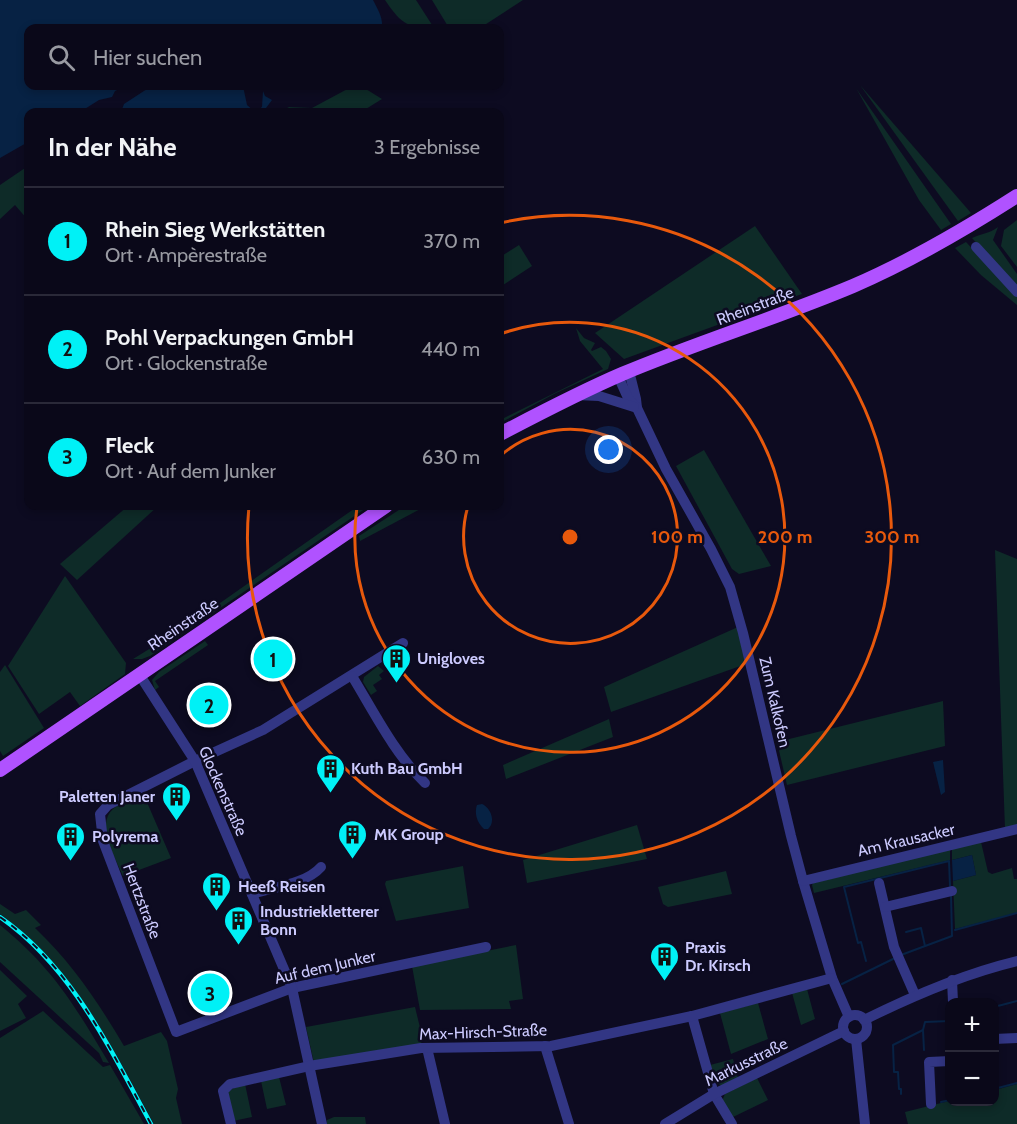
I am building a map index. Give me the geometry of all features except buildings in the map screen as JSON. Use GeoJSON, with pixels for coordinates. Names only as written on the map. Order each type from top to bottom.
{"type":"FeatureCollection","features":[{"type":"Feature","properties":{"kind":"main road","name":"Rheinstraße"},"geometry":{"type":"LineString","coordinates":[[504,432],[623,374],[854,285],[939,244],[1017,196]]}},
{"type":"Feature","properties":{"kind":"main road","name":"Rheinstraße"},"geometry":{"type":"LineString","coordinates":[[0,770],[380,510]]}},
{"type":"Feature","properties":{"kind":"street"},"geometry":{"type":"LineString","coordinates":[[976,248],[1017,292]]}},
{"type":"Feature","properties":{"kind":"street","name":"Zum Kalkofen"},"geometry":{"type":"LineString","coordinates":[[623,374],[666,469],[730,587],[742,625],[803,881],[832,978],[849,1017]]}},
{"type":"Feature","properties":{"kind":"street"},"geometry":{"type":"LineString","coordinates":[[576,395],[599,396],[637,408]]}},
{"type":"Feature","properties":{"kind":"street"},"geometry":{"type":"LineString","coordinates":[[195,761],[263,730],[403,643]]}},
{"type":"Feature","properties":{"kind":"street","name":"Glockenstraße"},"geometry":{"type":"LineString","coordinates":[[139,675],[195,761],[292,988],[322,1124]]}},
{"type":"Feature","properties":{"kind":"street"},"geometry":{"type":"LineString","coordinates":[[352,676],[401,756],[425,783]]}},
{"type":"Feature","properties":{"kind":"street","name":"Hertzstraße"},"geometry":{"type":"LineString","coordinates":[[176,1032],[103,841],[100,814],[108,805],[195,761]]}},
{"type":"Feature","properties":{"kind":"street","name":"Am Krausacker"},"geometry":{"type":"LineString","coordinates":[[803,881],[1017,829]]}},
{"type":"Feature","properties":{"kind":"street"},"geometry":{"type":"LineString","coordinates":[[252,894],[304,879],[315,874],[321,867]]}},
{"type":"Feature","properties":{"kind":"street"},"geometry":{"type":"LineString","coordinates":[[879,883],[894,947],[915,995]]}},
{"type":"Feature","properties":{"kind":"street"},"geometry":{"type":"LineString","coordinates":[[885,907],[952,891]]}},
{"type":"Feature","properties":{"kind":"street","name":"Auf dem Junker"},"geometry":{"type":"LineString","coordinates":[[176,1032],[292,988],[486,947]]}},
{"type":"Feature","properties":{"kind":"street"},"geometry":{"type":"LineString","coordinates":[[864,1020],[952,980],[1017,962]]}},
{"type":"Feature","properties":{"kind":"street","name":"Max-Hirsch-Straße"},"geometry":{"type":"LineString","coordinates":[[231,1124],[223,1091],[226,1086],[309,1066],[427,1048],[545,1046],[692,1016],[832,978]]}},
{"type":"Feature","properties":{"kind":"street"},"geometry":{"type":"LineString","coordinates":[[952,980],[953,998]]}},
{"type":"Feature","properties":{"kind":"street"},"geometry":{"type":"LineString","coordinates":[[692,1016],[714,1094],[732,1124]]}},
{"type":"Feature","properties":{"kind":"street"},"geometry":{"type":"LineString","coordinates":[[857,1016],[864,1020],[866,1031],[856,1039],[849,1037],[844,1031],[844,1023],[849,1017],[857,1016]]}},
{"type":"Feature","properties":{"kind":"street","name":"Markusstraße"},"geometry":{"type":"LineString","coordinates":[[664,1124],[714,1094],[844,1031]]}},
{"type":"Feature","properties":{"kind":"street"},"geometry":{"type":"LineString","coordinates":[[999,1039],[1017,1038]]}},
{"type":"Feature","properties":{"kind":"street"},"geometry":{"type":"LineString","coordinates":[[856,1039],[865,1124]]}},
{"type":"Feature","properties":{"kind":"street"},"geometry":{"type":"LineString","coordinates":[[545,1046],[569,1124]]}},
{"type":"Feature","properties":{"kind":"street"},"geometry":{"type":"LineString","coordinates":[[427,1048],[445,1124]]}},
{"type":"Feature","properties":{"kind":"street"},"geometry":{"type":"LineString","coordinates":[[931,1104],[929,1062],[945,1061]]}},
{"type":"Feature","properties":{"kind":"green space"},"geometry":{"type":"Polygon","coordinates":[[[385,0],[416,0],[431,24],[408,24],[395,14],[385,0]]]}},
{"type":"Feature","properties":{"kind":"green space"},"geometry":{"type":"Polygon","coordinates":[[[432,0],[523,0],[486,24],[447,24],[432,0]]]}},
{"type":"Feature","properties":{"kind":"green space"},"geometry":{"type":"Polygon","coordinates":[[[860,85],[971,213],[958,221],[860,85]]]}},
{"type":"Feature","properties":{"kind":"green space"},"geometry":{"type":"Polygon","coordinates":[[[856,88],[951,224],[941,230],[919,200],[856,88]]]}},
{"type":"Feature","properties":{"kind":"green space"},"geometry":{"type":"Polygon","coordinates":[[[346,90],[367,90],[382,99],[367,108],[312,108],[346,90]]]}},
{"type":"Feature","properties":{"kind":"green space"},"geometry":{"type":"Polygon","coordinates":[[[24,169],[24,215],[15,205],[0,219],[0,185],[24,169]]]}},
{"type":"Feature","properties":{"kind":"green space"},"geometry":{"type":"Polygon","coordinates":[[[1017,220],[1017,267],[1001,246],[1004,230],[1017,220]]]}},
{"type":"Feature","properties":{"kind":"green space"},"geometry":{"type":"Polygon","coordinates":[[[755,226],[802,294],[624,359],[595,333],[755,226]]]}},
{"type":"Feature","properties":{"kind":"green space"},"geometry":{"type":"Polygon","coordinates":[[[998,227],[993,240],[1017,274],[1017,287],[972,238],[998,227]]]}},
{"type":"Feature","properties":{"kind":"green space"},"geometry":{"type":"Polygon","coordinates":[[[966,242],[1017,297],[1017,305],[981,275],[955,248],[966,242]]]}},
{"type":"Feature","properties":{"kind":"green space"},"geometry":{"type":"Polygon","coordinates":[[[519,245],[532,266],[504,284],[504,254],[519,245]]]}},
{"type":"Feature","properties":{"kind":"green space"},"geometry":{"type":"Polygon","coordinates":[[[576,328],[584,338],[595,343],[592,351],[601,347],[606,351],[611,359],[608,369],[504,421],[504,418],[603,369],[580,341],[576,328]]]}},
{"type":"Feature","properties":{"kind":"green space"},"geometry":{"type":"Polygon","coordinates":[[[704,450],[771,566],[739,574],[732,569],[676,466],[704,450]]]}},
{"type":"Feature","properties":{"kind":"green space"},"geometry":{"type":"Polygon","coordinates":[[[123,510],[154,510],[77,580],[60,564],[123,510]]]}},
{"type":"Feature","properties":{"kind":"green space"},"geometry":{"type":"Polygon","coordinates":[[[352,510],[363,510],[150,656],[133,659],[193,622],[352,510]]]}},
{"type":"Feature","properties":{"kind":"green space"},"geometry":{"type":"Polygon","coordinates":[[[399,510],[418,510],[360,541],[359,536],[399,510]]]}},
{"type":"Feature","properties":{"kind":"green space"},"geometry":{"type":"Polygon","coordinates":[[[995,550],[1017,559],[1017,826],[1005,829],[995,550]]]}},
{"type":"Feature","properties":{"kind":"green space"},"geometry":{"type":"Polygon","coordinates":[[[65,576],[126,663],[125,674],[80,706],[70,692],[39,714],[8,666],[65,576]]]}},
{"type":"Feature","properties":{"kind":"green space"},"geometry":{"type":"Polygon","coordinates":[[[738,627],[746,664],[611,712],[604,687],[738,627]]]}},
{"type":"Feature","properties":{"kind":"green space"},"geometry":{"type":"Polygon","coordinates":[[[205,641],[208,645],[155,681],[159,687],[155,690],[152,680],[159,672],[205,641]]]}},
{"type":"Feature","properties":{"kind":"green space"},"geometry":{"type":"Polygon","coordinates":[[[5,665],[44,728],[3,756],[0,751],[0,672],[5,665]]]}},
{"type":"Feature","properties":{"kind":"green space"},"geometry":{"type":"Polygon","coordinates":[[[378,666],[384,671],[379,675],[382,679],[373,685],[377,691],[371,695],[363,682],[364,677],[378,666]]]}},
{"type":"Feature","properties":{"kind":"green space"},"geometry":{"type":"Polygon","coordinates":[[[943,701],[945,746],[787,785],[777,742],[943,701]]]}},
{"type":"Feature","properties":{"kind":"green space"},"geometry":{"type":"Polygon","coordinates":[[[609,719],[613,737],[506,779],[503,765],[609,719]]]}},
{"type":"Feature","properties":{"kind":"green space"},"geometry":{"type":"Polygon","coordinates":[[[143,793],[171,858],[123,876],[112,852],[106,833],[106,824],[113,809],[143,793]]]}},
{"type":"Feature","properties":{"kind":"green space"},"geometry":{"type":"Polygon","coordinates":[[[637,825],[647,859],[527,883],[523,860],[637,825]]]}},
{"type":"Feature","properties":{"kind":"green space"},"geometry":{"type":"Polygon","coordinates":[[[981,842],[988,872],[992,874],[1012,868],[1014,879],[1017,879],[1017,913],[955,929],[953,881],[976,875],[972,855],[952,860],[952,849],[981,842]]]}},
{"type":"Feature","properties":{"kind":"green space"},"geometry":{"type":"Polygon","coordinates":[[[950,849],[950,860],[814,893],[813,883],[950,849]]]}},
{"type":"Feature","properties":{"kind":"green space"},"geometry":{"type":"Polygon","coordinates":[[[463,866],[469,908],[396,921],[386,881],[463,866]]]}},
{"type":"Feature","properties":{"kind":"green space"},"geometry":{"type":"Polygon","coordinates":[[[726,871],[732,894],[668,907],[663,904],[658,887],[726,871]]]}},
{"type":"Feature","properties":{"kind":"green space"},"geometry":{"type":"Polygon","coordinates":[[[0,904],[15,914],[26,910],[41,925],[35,928],[84,984],[124,1046],[161,1032],[167,1041],[178,1089],[176,1098],[182,1124],[154,1124],[89,1010],[49,958],[0,914],[0,904]]]}},
{"type":"Feature","properties":{"kind":"green space"},"geometry":{"type":"Polygon","coordinates":[[[0,925],[35,957],[62,989],[109,1063],[103,1062],[99,1053],[0,962],[0,925]]]}},
{"type":"Feature","properties":{"kind":"green space"},"geometry":{"type":"Polygon","coordinates":[[[516,945],[523,999],[509,1001],[511,1009],[420,1010],[412,966],[516,945]]]}},
{"type":"Feature","properties":{"kind":"green space"},"geometry":{"type":"Polygon","coordinates":[[[0,970],[27,996],[18,1004],[26,1018],[0,1031],[0,970]]]}},
{"type":"Feature","properties":{"kind":"green space"},"geometry":{"type":"Polygon","coordinates":[[[807,989],[815,1019],[801,1025],[792,993],[807,989]]]}},
{"type":"Feature","properties":{"kind":"green space"},"geometry":{"type":"Polygon","coordinates":[[[758,1003],[768,1039],[731,1054],[720,1013],[758,1003]]]}},
{"type":"Feature","properties":{"kind":"green space"},"geometry":{"type":"Polygon","coordinates":[[[415,1007],[423,1040],[419,1046],[314,1063],[306,1027],[415,1007]]]}},
{"type":"Feature","properties":{"kind":"green space"},"geometry":{"type":"Polygon","coordinates":[[[43,1011],[103,1067],[110,1065],[144,1124],[0,1124],[0,1038],[43,1011]]]}},
{"type":"Feature","properties":{"kind":"green space"},"geometry":{"type":"Polygon","coordinates":[[[733,1059],[738,1078],[722,1086],[715,1082],[710,1065],[733,1059]]]}},
{"type":"Feature","properties":{"kind":"green space"},"geometry":{"type":"Polygon","coordinates":[[[279,1077],[286,1105],[267,1109],[261,1081],[279,1077]]]}},
{"type":"Feature","properties":{"kind":"green space"},"geometry":{"type":"Polygon","coordinates":[[[757,1078],[768,1100],[733,1117],[722,1101],[725,1094],[757,1078]]]}},
{"type":"Feature","properties":{"kind":"green space"},"geometry":{"type":"Polygon","coordinates":[[[245,1084],[252,1117],[233,1121],[227,1091],[245,1084]]]}},
{"type":"Feature","properties":{"kind":"green space"},"geometry":{"type":"Polygon","coordinates":[[[1017,1084],[1017,1124],[908,1124],[905,1112],[945,1102],[945,1106],[999,1106],[999,1089],[1017,1084]]]}},
{"type":"Feature","properties":{"kind":"green space"},"geometry":{"type":"Polygon","coordinates":[[[334,1117],[365,1117],[366,1124],[327,1124],[327,1120],[334,1117]]]}},
{"type":"Feature","properties":{"kind":"water"},"geometry":{"type":"Polygon","coordinates":[[[0,0],[373,0],[381,17],[382,24],[24,24],[24,90],[117,90],[112,97],[99,100],[86,108],[24,108],[24,144],[0,158],[0,0]]]}},
{"type":"Feature","properties":{"kind":"water"},"geometry":{"type":"Polygon","coordinates":[[[145,90],[244,90],[247,105],[250,108],[122,108],[124,104],[145,90]]]}},
{"type":"Feature","properties":{"kind":"water"},"geometry":{"type":"Polygon","coordinates":[[[263,91],[265,96],[272,100],[266,108],[261,108],[263,91]]]}},
{"type":"Feature","properties":{"kind":"water"},"geometry":{"type":"Polygon","coordinates":[[[943,760],[945,792],[941,795],[933,762],[943,760]]]}},
{"type":"Feature","properties":{"kind":"water"},"geometry":{"type":"Polygon","coordinates":[[[482,804],[491,815],[492,823],[488,829],[482,827],[477,818],[477,805],[482,804]]]}},
{"type":"Feature","properties":{"kind":"water"},"geometry":{"type":"Polygon","coordinates":[[[972,855],[976,875],[953,881],[952,860],[972,855]]]}},
{"type":"Feature","properties":{"kind":"waterway"},"geometry":{"type":"LineString","coordinates":[[866,961],[861,942],[858,943],[844,887],[949,861],[950,886]]}},
{"type":"Feature","properties":{"kind":"waterway"},"geometry":{"type":"LineString","coordinates":[[901,955],[952,936],[951,895]]}},
{"type":"Feature","properties":{"kind":"waterway"},"geometry":{"type":"LineString","coordinates":[[955,930],[1017,913]]}},
{"type":"Feature","properties":{"kind":"waterway"},"geometry":{"type":"LineString","coordinates":[[906,932],[921,928],[925,946]]}},
{"type":"Feature","properties":{"kind":"waterway"},"geometry":{"type":"LineString","coordinates":[[842,984],[895,958]]}},
{"type":"Feature","properties":{"kind":"waterway"},"geometry":{"type":"LineString","coordinates":[[999,1006],[1017,1001]]}},
{"type":"Feature","properties":{"kind":"waterway"},"geometry":{"type":"LineString","coordinates":[[924,1050],[925,1022],[945,1021]]}},
{"type":"Feature","properties":{"kind":"waterway"},"geometry":{"type":"LineString","coordinates":[[901,1094],[898,1072],[894,1072],[893,1045],[923,1030]]}},
{"type":"Feature","properties":{"kind":"waterway"},"geometry":{"type":"LineString","coordinates":[[999,1088],[1017,1083]]}},
{"type":"Feature","properties":{"kind":"waterway"},"geometry":{"type":"LineString","coordinates":[[941,1102],[945,1101]]}},
{"type":"Feature","properties":{"kind":"railway"},"geometry":{"type":"LineString","coordinates":[[0,917],[25,937],[69,985],[104,1039],[151,1124]]}},
{"type":"Feature","properties":{"kind":"place","name":"Rhein Sieg Werkstätten"},"geometry":{"type":"Point","coordinates":[273,659]}},
{"type":"Feature","properties":{"kind":"place","name":"Unigloves"},"geometry":{"type":"Point","coordinates":[396,684]}},
{"type":"Feature","properties":{"kind":"place","name":"Pohl Verpackungen GmbH"},"geometry":{"type":"Point","coordinates":[209,705]}},
{"type":"Feature","properties":{"kind":"place","name":"Kuth Bau GmbH"},"geometry":{"type":"Point","coordinates":[330,794]}},
{"type":"Feature","properties":{"kind":"place","name":"Paletten Janer"},"geometry":{"type":"Point","coordinates":[176,822]}},
{"type":"Feature","properties":{"kind":"place","name":"MK Group"},"geometry":{"type":"Point","coordinates":[353,860]}},
{"type":"Feature","properties":{"kind":"place","name":"Polyrema"},"geometry":{"type":"Point","coordinates":[71,862]}},
{"type":"Feature","properties":{"kind":"place","name":"Heeß Reisen"},"geometry":{"type":"Point","coordinates":[217,912]}},
{"type":"Feature","properties":{"kind":"place","name":"Industriekletterer Bonn"},"geometry":{"type":"Point","coordinates":[239,946]}},
{"type":"Feature","properties":{"kind":"place","name":"Praxis Dr. Kirsch"},"geometry":{"type":"Point","coordinates":[664,982]}},
{"type":"Feature","properties":{"kind":"place","name":"Fleck"},"geometry":{"type":"Point","coordinates":[210,993]}}]}
